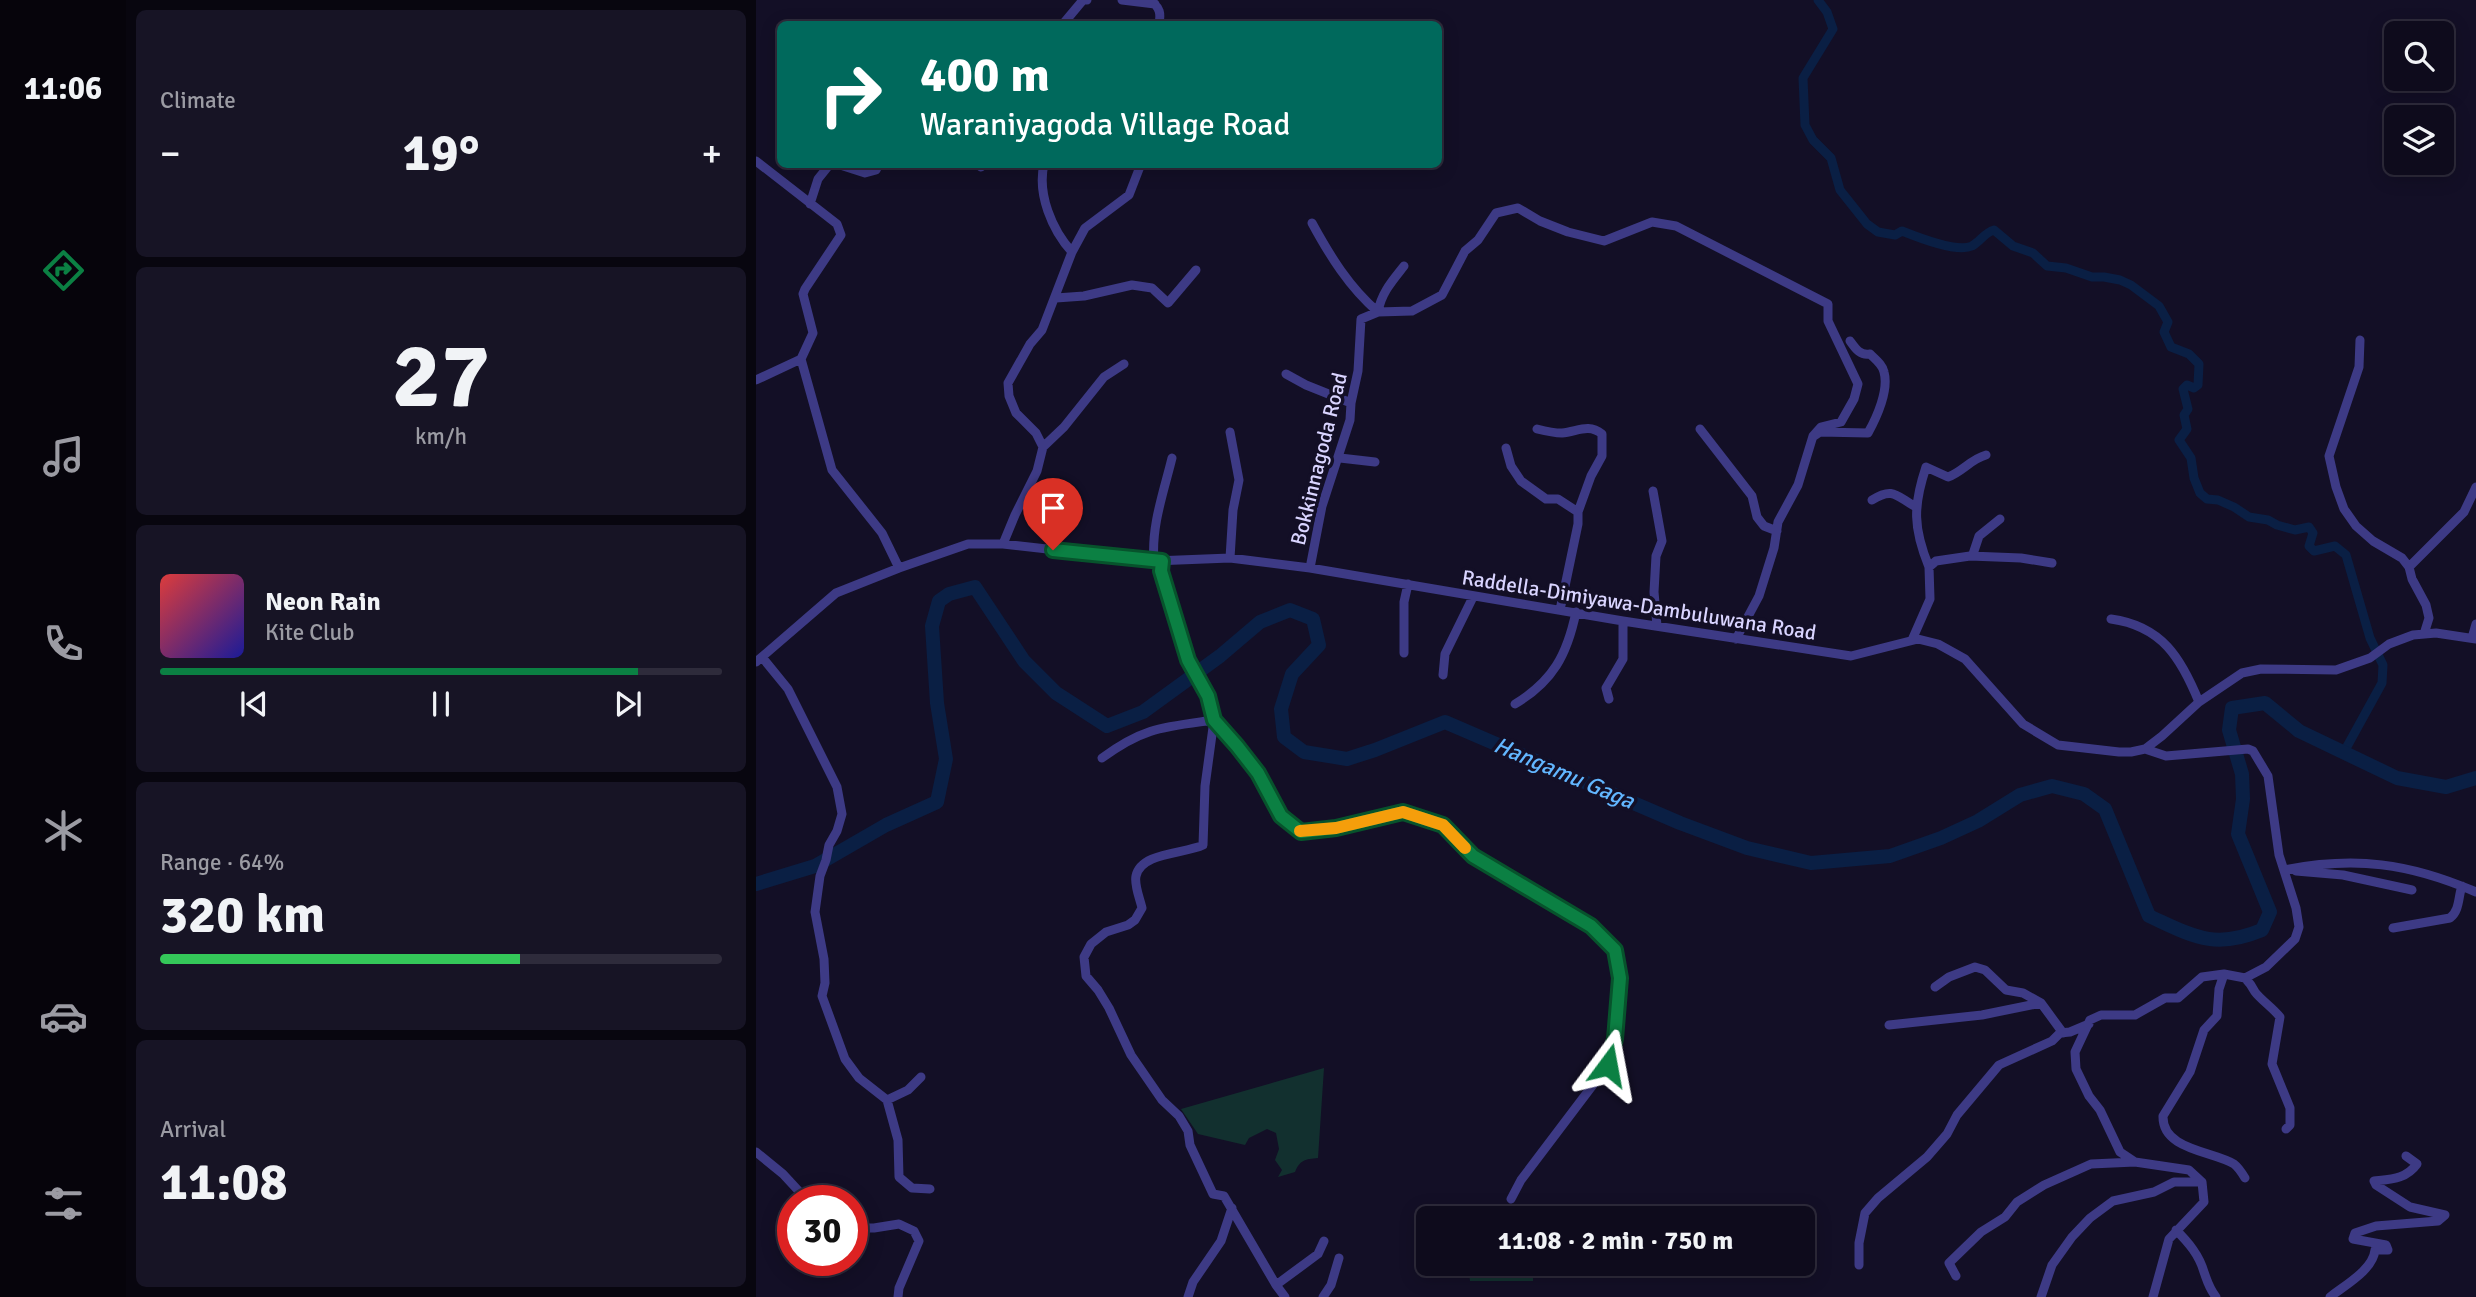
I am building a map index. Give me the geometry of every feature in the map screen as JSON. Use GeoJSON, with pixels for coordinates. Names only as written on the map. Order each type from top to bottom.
{"type":"FeatureCollection","features":[{"type":"Feature","properties":{"kind":"street"},"geometry":{"type":"LineString","coordinates":[[1066,21],[1083,0],[1087,0]]}},
{"type":"Feature","properties":{"kind":"street"},"geometry":{"type":"LineString","coordinates":[[1122,0],[1156,3],[1159,21]]}},
{"type":"Feature","properties":{"kind":"street"},"geometry":{"type":"LineString","coordinates":[[756,161],[837,224],[841,235],[803,294],[813,333],[801,359],[756,380]]}},
{"type":"Feature","properties":{"kind":"street"},"geometry":{"type":"LineString","coordinates":[[810,205],[818,179],[827,168]]}},
{"type":"Feature","properties":{"kind":"street"},"geometry":{"type":"LineString","coordinates":[[849,168],[865,173],[877,168]]}},
{"type":"Feature","properties":{"kind":"street"},"geometry":{"type":"LineString","coordinates":[[1043,168],[1041,176],[1045,203],[1059,238],[1072,252]]}},
{"type":"Feature","properties":{"kind":"street"},"geometry":{"type":"LineString","coordinates":[[1043,447],[1036,433],[1016,412],[1009,396],[1008,383],[1030,344],[1042,330],[1072,252],[1085,228],[1129,195],[1139,168]]}},
{"type":"Feature","properties":{"kind":"street"},"geometry":{"type":"LineString","coordinates":[[1312,223],[1330,257],[1362,298],[1377,312],[1412,311],[1442,295],[1465,251],[1478,240],[1496,214],[1518,208],[1540,221],[1568,232],[1604,241],[1652,222],[1676,226],[1828,304],[1828,321],[1858,384],[1854,399],[1841,422],[1821,427],[1813,436],[1798,485],[1778,522],[1774,548],[1759,596],[1736,639]]}},
{"type":"Feature","properties":{"kind":"street"},"geometry":{"type":"LineString","coordinates":[[1377,312],[1388,286],[1404,266]]}},
{"type":"Feature","properties":{"kind":"street"},"geometry":{"type":"LineString","coordinates":[[1056,298],[1084,296],[1132,285],[1152,288],[1168,303],[1196,270]]}},
{"type":"Feature","properties":{"kind":"street","name":"Bokkinnagoda Road"},"geometry":{"type":"LineString","coordinates":[[1310,568],[1322,506],[1340,458],[1350,420],[1358,371],[1361,319],[1377,312]]}},
{"type":"Feature","properties":{"kind":"street"},"geometry":{"type":"LineString","coordinates":[[2360,340],[2359,367],[2329,456],[2344,509],[2356,526],[2373,541],[2402,558],[2409,567],[2429,618],[2424,634]]}},
{"type":"Feature","properties":{"kind":"street"},"geometry":{"type":"LineString","coordinates":[[1813,436],[1820,432],[1868,433],[1876,419],[1885,384],[1884,369],[1870,354],[1856,350],[1850,341]]}},
{"type":"Feature","properties":{"kind":"street"},"geometry":{"type":"LineString","coordinates":[[801,359],[832,470],[882,533],[899,568]]}},
{"type":"Feature","properties":{"kind":"street"},"geometry":{"type":"LineString","coordinates":[[1003,544],[1037,471],[1043,447],[1064,427],[1104,377],[1124,364]]}},
{"type":"Feature","properties":{"kind":"street"},"geometry":{"type":"LineString","coordinates":[[1286,374],[1351,403]]}},
{"type":"Feature","properties":{"kind":"street"},"geometry":{"type":"LineString","coordinates":[[1537,429],[1560,433],[1588,427],[1602,433],[1601,456],[1578,512],[1578,524],[1560,610]]}},
{"type":"Feature","properties":{"kind":"street"},"geometry":{"type":"LineString","coordinates":[[1700,429],[1752,496],[1757,517],[1764,526],[1777,531]]}},
{"type":"Feature","properties":{"kind":"street"},"geometry":{"type":"LineString","coordinates":[[1230,432],[1239,480],[1233,510],[1230,558]]}},
{"type":"Feature","properties":{"kind":"street"},"geometry":{"type":"LineString","coordinates":[[1506,448],[1511,466],[1521,481],[1546,499],[1558,499],[1578,512]]}},
{"type":"Feature","properties":{"kind":"street"},"geometry":{"type":"LineString","coordinates":[[1912,640],[1930,598],[1929,566],[1919,536],[1916,507],[1916,498],[1926,467],[1948,477],[1986,455]]}},
{"type":"Feature","properties":{"kind":"street"},"geometry":{"type":"LineString","coordinates":[[1172,458],[1153,544],[1188,660],[1208,696],[1214,720],[1205,786],[1203,845],[1192,851],[1158,856],[1141,865],[1135,877],[1142,908],[1135,920],[1128,925],[1106,932],[1091,944],[1084,957],[1086,976],[1109,1008],[1131,1055],[1162,1100],[1179,1116],[1188,1131],[1190,1145],[1213,1194],[1224,1196],[1285,1297]]}},
{"type":"Feature","properties":{"kind":"street"},"geometry":{"type":"LineString","coordinates":[[1340,458],[1375,462]]}},
{"type":"Feature","properties":{"kind":"street"},"geometry":{"type":"LineString","coordinates":[[2409,567],[2464,512],[2476,487]]}},
{"type":"Feature","properties":{"kind":"street"},"geometry":{"type":"LineString","coordinates":[[1653,491],[1662,541],[1656,556],[1654,592],[1657,626]]}},
{"type":"Feature","properties":{"kind":"street"},"geometry":{"type":"LineString","coordinates":[[1872,500],[1887,492],[1893,492],[1916,507]]}},
{"type":"Feature","properties":{"kind":"street"},"geometry":{"type":"LineString","coordinates":[[1970,556],[1979,536],[2000,519]]}},
{"type":"Feature","properties":{"kind":"street","name":"Raddella-Dimiyawa-Dambuluwana Road"},"geometry":{"type":"LineString","coordinates":[[759,659],[836,593],[968,544],[1003,544],[1158,561],[1230,558],[1310,568],[1473,597],[1851,656],[1918,639],[1938,644],[1965,659],[2023,724],[2058,745],[2119,752],[2145,748]]}},
{"type":"Feature","properties":{"kind":"street"},"geometry":{"type":"LineString","coordinates":[[1929,566],[1936,561],[1970,556],[2021,558],[2052,563]]}},
{"type":"Feature","properties":{"kind":"street"},"geometry":{"type":"LineString","coordinates":[[1404,653],[1404,602],[1408,584]]}},
{"type":"Feature","properties":{"kind":"street"},"geometry":{"type":"LineString","coordinates":[[1443,675],[1445,654],[1473,597]]}},
{"type":"Feature","properties":{"kind":"street"},"geometry":{"type":"LineString","coordinates":[[1515,704],[1537,691],[1558,664],[1570,640],[1576,612]]}},
{"type":"Feature","properties":{"kind":"street"},"geometry":{"type":"LineString","coordinates":[[2111,620],[2126,621],[2157,635],[2183,667],[2199,702]]}},
{"type":"Feature","properties":{"kind":"street"},"geometry":{"type":"LineString","coordinates":[[1609,699],[1606,688],[1623,659],[1623,621]]}},
{"type":"Feature","properties":{"kind":"street"},"geometry":{"type":"LineString","coordinates":[[2145,748],[2199,702],[2242,673],[2262,669],[2336,670],[2370,658],[2389,644],[2413,635],[2436,633],[2474,638],[2476,624]]}},
{"type":"Feature","properties":{"kind":"street"},"geometry":{"type":"LineString","coordinates":[[759,659],[788,689],[839,794],[842,814],[820,876],[815,912],[824,959],[825,983],[822,996],[845,1059],[859,1078],[887,1100],[898,1140],[899,1177],[912,1188],[930,1189]]}},
{"type":"Feature","properties":{"kind":"street"},"geometry":{"type":"LineString","coordinates":[[1102,758],[1123,743],[1151,729],[1214,720]]}},
{"type":"Feature","properties":{"kind":"street"},"geometry":{"type":"LineString","coordinates":[[1214,720],[1258,773],[1281,816],[1301,832],[1336,828],[1403,812],[1443,825],[1473,856],[1591,926],[1615,950],[1620,978],[1615,1039],[1608,1065],[1521,1180],[1511,1199]]}},
{"type":"Feature","properties":{"kind":"street"},"geometry":{"type":"LineString","coordinates":[[2145,748],[2166,756],[2248,749],[2253,751],[2268,776],[2279,855],[2296,908],[2299,927],[2295,939],[2266,967],[2245,978]]}},
{"type":"Feature","properties":{"kind":"street"},"geometry":{"type":"LineString","coordinates":[[2284,870],[2318,863],[2382,863],[2421,871],[2476,892]]}},
{"type":"Feature","properties":{"kind":"street"},"geometry":{"type":"LineString","coordinates":[[2284,870],[2343,874],[2412,890]]}},
{"type":"Feature","properties":{"kind":"street"},"geometry":{"type":"LineString","coordinates":[[2393,928],[2450,918],[2458,906],[2462,886]]}},
{"type":"Feature","properties":{"kind":"street"},"geometry":{"type":"LineString","coordinates":[[1935,987],[1950,977],[1975,967],[1985,970],[2006,990],[2023,993],[2041,1003],[2063,1033]]}},
{"type":"Feature","properties":{"kind":"street"},"geometry":{"type":"LineString","coordinates":[[2224,974],[2219,989],[2217,1016],[2204,1030],[2190,1072],[2163,1116],[2162,1125],[2184,1145],[2236,1165],[2245,1178]]}},
{"type":"Feature","properties":{"kind":"street"},"geometry":{"type":"LineString","coordinates":[[2134,1162],[2120,1152],[2100,1110],[2089,1096],[2076,1069],[2076,1052],[2090,1020],[2101,1015],[2135,1015],[2165,998],[2178,998],[2202,977],[2224,974],[2245,978],[2280,1017],[2272,1064],[2290,1108],[2290,1125],[2286,1129]]}},
{"type":"Feature","properties":{"kind":"street"},"geometry":{"type":"LineString","coordinates":[[1888,1025],[1982,1015],[2041,1003]]}},
{"type":"Feature","properties":{"kind":"street"},"geometry":{"type":"LineString","coordinates":[[1860,1265],[1859,1243],[1865,1213],[1941,1142],[1956,1115],[1999,1065],[2052,1041],[2060,1033],[2089,1024]]}},
{"type":"Feature","properties":{"kind":"street"},"geometry":{"type":"LineString","coordinates":[[887,1100],[908,1090],[921,1077]]}},
{"type":"Feature","properties":{"kind":"street"},"geometry":{"type":"LineString","coordinates":[[756,1152],[793,1185]]}},
{"type":"Feature","properties":{"kind":"street"},"geometry":{"type":"LineString","coordinates":[[2330,1297],[2368,1266],[2375,1250],[2388,1250],[2386,1245],[2353,1239],[2355,1233],[2376,1226],[2438,1221],[2445,1215],[2410,1207],[2376,1185],[2374,1181],[2401,1177],[2412,1171],[2417,1164],[2406,1156]]}},
{"type":"Feature","properties":{"kind":"street"},"geometry":{"type":"LineString","coordinates":[[1956,1276],[1949,1263],[1980,1232],[2005,1217],[2017,1202],[2044,1185],[2091,1164],[2134,1162],[2189,1170],[2202,1182],[2204,1202],[2169,1239],[2153,1297]]}},
{"type":"Feature","properties":{"kind":"street"},"geometry":{"type":"LineString","coordinates":[[2041,1297],[2052,1265],[2072,1237],[2113,1201],[2154,1192],[2174,1182],[2202,1182]]}},
{"type":"Feature","properties":{"kind":"street"},"geometry":{"type":"LineString","coordinates":[[1188,1297],[1193,1282],[1220,1241],[1232,1208]]}},
{"type":"Feature","properties":{"kind":"street"},"geometry":{"type":"LineString","coordinates":[[868,1228],[899,1224],[914,1231],[919,1241],[899,1288],[898,1297]]}},
{"type":"Feature","properties":{"kind":"street"},"geometry":{"type":"LineString","coordinates":[[2176,1230],[2192,1246],[2208,1287],[2216,1297]]}},
{"type":"Feature","properties":{"kind":"street"},"geometry":{"type":"LineString","coordinates":[[1276,1285],[1318,1254],[1324,1241]]}},
{"type":"Feature","properties":{"kind":"street"},"geometry":{"type":"LineString","coordinates":[[1324,1297],[1332,1284],[1339,1258]]}},
{"type":"Feature","properties":{"kind":"green space"},"geometry":{"type":"Polygon","coordinates":[[[1324,1068],[1318,1158],[1304,1161],[1295,1172],[1278,1177],[1282,1170],[1275,1160],[1279,1149],[1276,1133],[1267,1129],[1249,1138],[1245,1145],[1198,1134],[1181,1109],[1324,1068]]]}},
{"type":"Feature","properties":{"kind":"green space"},"geometry":{"type":"Polygon","coordinates":[[[1469,1276],[1533,1276],[1533,1281],[1470,1281],[1469,1276]]]}},
{"type":"Feature","properties":{"kind":"waterway"},"geometry":{"type":"LineString","coordinates":[[1818,0],[1827,12],[1833,29],[1803,78],[1805,125],[1813,140],[1831,158],[1840,190],[1867,224],[1878,232],[1895,235],[1902,231],[1937,243],[1965,248],[1994,230],[2013,246],[2033,253],[2047,266],[2066,268],[2092,277],[2120,280],[2131,285],[2159,306],[2168,322],[2164,332],[2171,347],[2189,354],[2199,364],[2198,385],[2194,388],[2187,385],[2183,389],[2188,409],[2184,415],[2187,429],[2179,440],[2191,458],[2200,493],[2207,499],[2218,500],[2234,507],[2249,517],[2268,520],[2295,530],[2309,527],[2313,533],[2309,546],[2314,551],[2335,546],[2346,555],[2370,638],[2383,665],[2382,683],[2344,752]]}},
{"type":"Feature","properties":{"kind":"waterway","name":"Hangamu Gaga"},"geometry":{"type":"LineString","coordinates":[[756,884],[815,866],[886,825],[937,802],[946,759],[937,703],[932,626],[939,601],[949,594],[975,587],[1024,661],[1056,693],[1107,726],[1143,712],[1220,656],[1260,622],[1290,610],[1313,619],[1319,645],[1292,674],[1281,709],[1284,737],[1304,752],[1347,759],[1445,722],[1680,823],[1747,848],[1811,863],[1890,856],[1941,838],[1978,821],[2020,795],[2052,786],[2084,794],[2105,809],[2149,916],[2191,934],[2217,940],[2245,936],[2262,930],[2270,912],[2238,834],[2243,799],[2242,774],[2229,730],[2232,708],[2265,703],[2299,731],[2397,778],[2446,787],[2476,778]]}},
{"type":"Feature","properties":{"kind":"slow traffic"},"geometry":{"type":"LineString","coordinates":[[1300,831],[1336,828],[1403,812],[1443,825],[1465,848]]}},
{"type":"Feature","properties":{"kind":"route"},"geometry":{"type":"LineString","coordinates":[[1053,550],[1162,561],[1161,571],[1188,660],[1208,696],[1214,720],[1258,773],[1281,816],[1301,832],[1336,828],[1403,812],[1443,825],[1473,856],[1591,926],[1615,950],[1620,978],[1615,1039],[1608,1065]]}}]}
